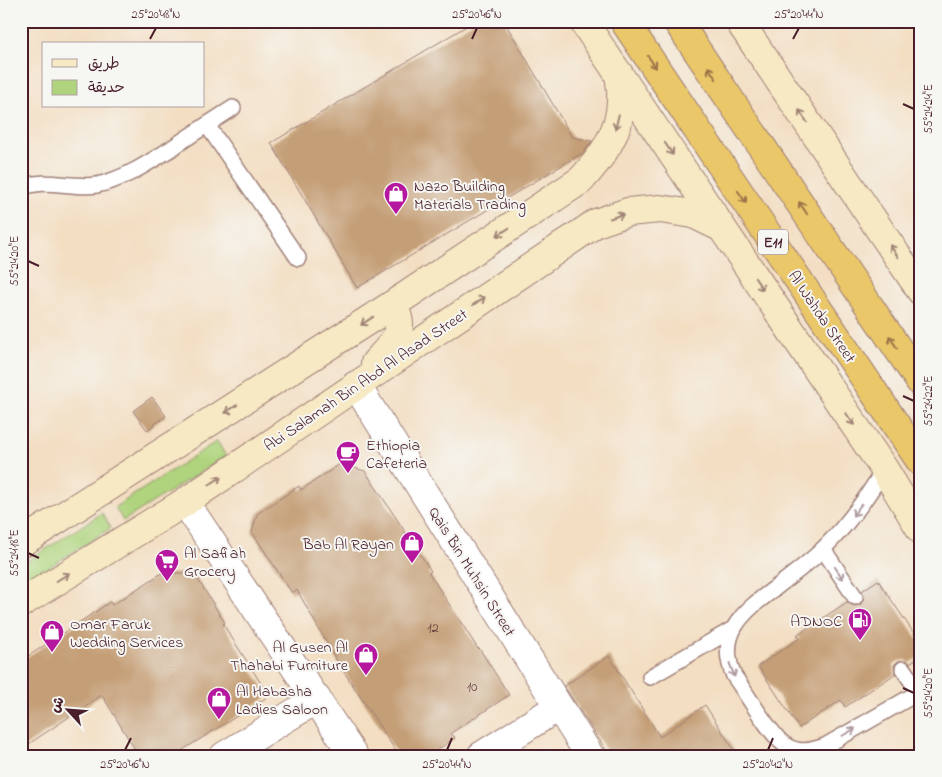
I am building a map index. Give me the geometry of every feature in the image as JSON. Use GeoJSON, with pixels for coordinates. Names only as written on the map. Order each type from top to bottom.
{"type":"FeatureCollection","features":[{"type":"Feature","properties":{"kind":"highway","name":"Al Wahda Street"},"geometry":{"type":"LineString","coordinates":[[624,21],[921,462]]}},
{"type":"Feature","properties":{"kind":"highway","name":"E11"},"geometry":{"type":"LineString","coordinates":[[677,21],[921,383]]}},
{"type":"Feature","properties":{"kind":"street"},"geometry":{"type":"LineString","coordinates":[[583,21],[884,469],[921,530]]}},
{"type":"Feature","properties":{"kind":"street"},"geometry":{"type":"LineString","coordinates":[[739,21],[921,291]]}},
{"type":"Feature","properties":{"kind":"street"},"geometry":{"type":"LineString","coordinates":[[21,544],[392,305],[581,180],[601,158],[615,132],[622,102],[619,74]]}},
{"type":"Feature","properties":{"kind":"street","name":"Abi Salamah Bin Abd Al Asad Street"},"geometry":{"type":"LineString","coordinates":[[21,603],[185,502],[596,223],[628,212],[660,209],[693,214],[722,228]]}},
{"type":"Feature","properties":{"kind":"street"},"geometry":{"type":"LineString","coordinates":[[356,385],[396,340],[399,322],[397,313],[392,305]]}},
{"type":"Feature","properties":{"kind":"street","name":"Qais Bin Muhsin Street"},"geometry":{"type":"LineString","coordinates":[[356,385],[590,756]]}},
{"type":"Feature","properties":{"kind":"street"},"geometry":{"type":"LineString","coordinates":[[185,502],[354,756]]}},
{"type":"Feature","properties":{"kind":"street"},"geometry":{"type":"LineString","coordinates":[[224,756],[317,699]]}},
{"type":"Feature","properties":{"kind":"street"},"geometry":{"type":"LineString","coordinates":[[481,756],[558,707]]}},
{"type":"Feature","properties":{"kind":"lane"},"geometry":{"type":"LineString","coordinates":[[21,188],[50,183],[73,186],[96,185],[117,180],[136,171],[233,108]]}},
{"type":"Feature","properties":{"kind":"lane"},"geometry":{"type":"LineString","coordinates":[[207,125],[298,258]]}},
{"type":"Feature","properties":{"kind":"lane"},"geometry":{"type":"LineString","coordinates":[[884,469],[857,512],[823,549],[740,617],[733,629],[728,655],[734,676],[774,734],[784,744],[797,750],[811,751],[825,746],[920,692],[903,668]]}},
{"type":"Feature","properties":{"kind":"lane"},"geometry":{"type":"LineString","coordinates":[[823,549],[855,597]]}},
{"type":"Feature","properties":{"kind":"lane"},"geometry":{"type":"LineString","coordinates":[[650,677],[733,629]]}},
{"type":"Feature","properties":{"kind":"green space"},"geometry":{"type":"Polygon","coordinates":[[[217,441],[226,456],[123,521],[115,507],[217,441]]]}},
{"type":"Feature","properties":{"kind":"green space"},"geometry":{"type":"Polygon","coordinates":[[[102,513],[111,528],[21,585],[21,565],[102,513]]]}},
{"type":"Feature","properties":{"kind":"building","name":"Nazo Building Materials Trading"},"geometry":{"type":"Polygon","coordinates":[[[475,21],[504,21],[572,137],[592,141],[584,152],[357,288],[271,143],[475,21]]]}},
{"type":"Feature","properties":{"kind":"building"},"geometry":{"type":"Polygon","coordinates":[[[152,397],[166,416],[147,430],[133,411],[152,397]]]}},
{"type":"Feature","properties":{"kind":"building"},"geometry":{"type":"Polygon","coordinates":[[[340,464],[365,471],[509,695],[451,733],[455,738],[428,756],[399,756],[335,658],[297,590],[292,593],[252,532],[257,514],[299,486],[301,490],[340,464]]]}},
{"type":"Feature","properties":{"kind":"building"},"geometry":{"type":"Polygon","coordinates":[[[162,573],[194,573],[225,623],[223,624],[269,696],[173,756],[139,756],[102,695],[21,749],[21,661],[110,602],[112,605],[162,573]]]}},
{"type":"Feature","properties":{"kind":"building","name":"ADNOC"},"geometry":{"type":"Polygon","coordinates":[[[878,580],[921,644],[921,656],[910,663],[907,660],[898,661],[894,665],[895,674],[845,707],[841,700],[799,728],[758,666],[800,638],[797,635],[847,602],[855,606],[861,604],[864,597],[862,591],[878,580]]]}},
{"type":"Feature","properties":{"kind":"building"},"geometry":{"type":"Polygon","coordinates":[[[609,656],[660,737],[705,705],[738,756],[610,756],[564,686],[609,656]]]}},
{"type":"Feature","properties":{"kind":"place","name":"Nazo Building Materials Trading"},"geometry":{"type":"Point","coordinates":[396,215]}},
{"type":"Feature","properties":{"kind":"place","name":"Ethiopia Cafeteria"},"geometry":{"type":"Point","coordinates":[348,474]}},
{"type":"Feature","properties":{"kind":"place","name":"Bab Al Rayan"},"geometry":{"type":"Point","coordinates":[412,564]}},
{"type":"Feature","properties":{"kind":"place","name":"Al Safiah Grocery"},"geometry":{"type":"Point","coordinates":[167,582]}},
{"type":"Feature","properties":{"kind":"place","name":"ADNOC"},"geometry":{"type":"Point","coordinates":[860,641]}},
{"type":"Feature","properties":{"kind":"place","name":"Omar Faruk Wedding Services"},"geometry":{"type":"Point","coordinates":[52,653]}},
{"type":"Feature","properties":{"kind":"place","name":"Al Gusen Al Thahabi Furniture"},"geometry":{"type":"Point","coordinates":[366,676]}},
{"type":"Feature","properties":{"kind":"place","name":"Al Habasha Ladies Saloon"},"geometry":{"type":"Point","coordinates":[219,720]}}]}
